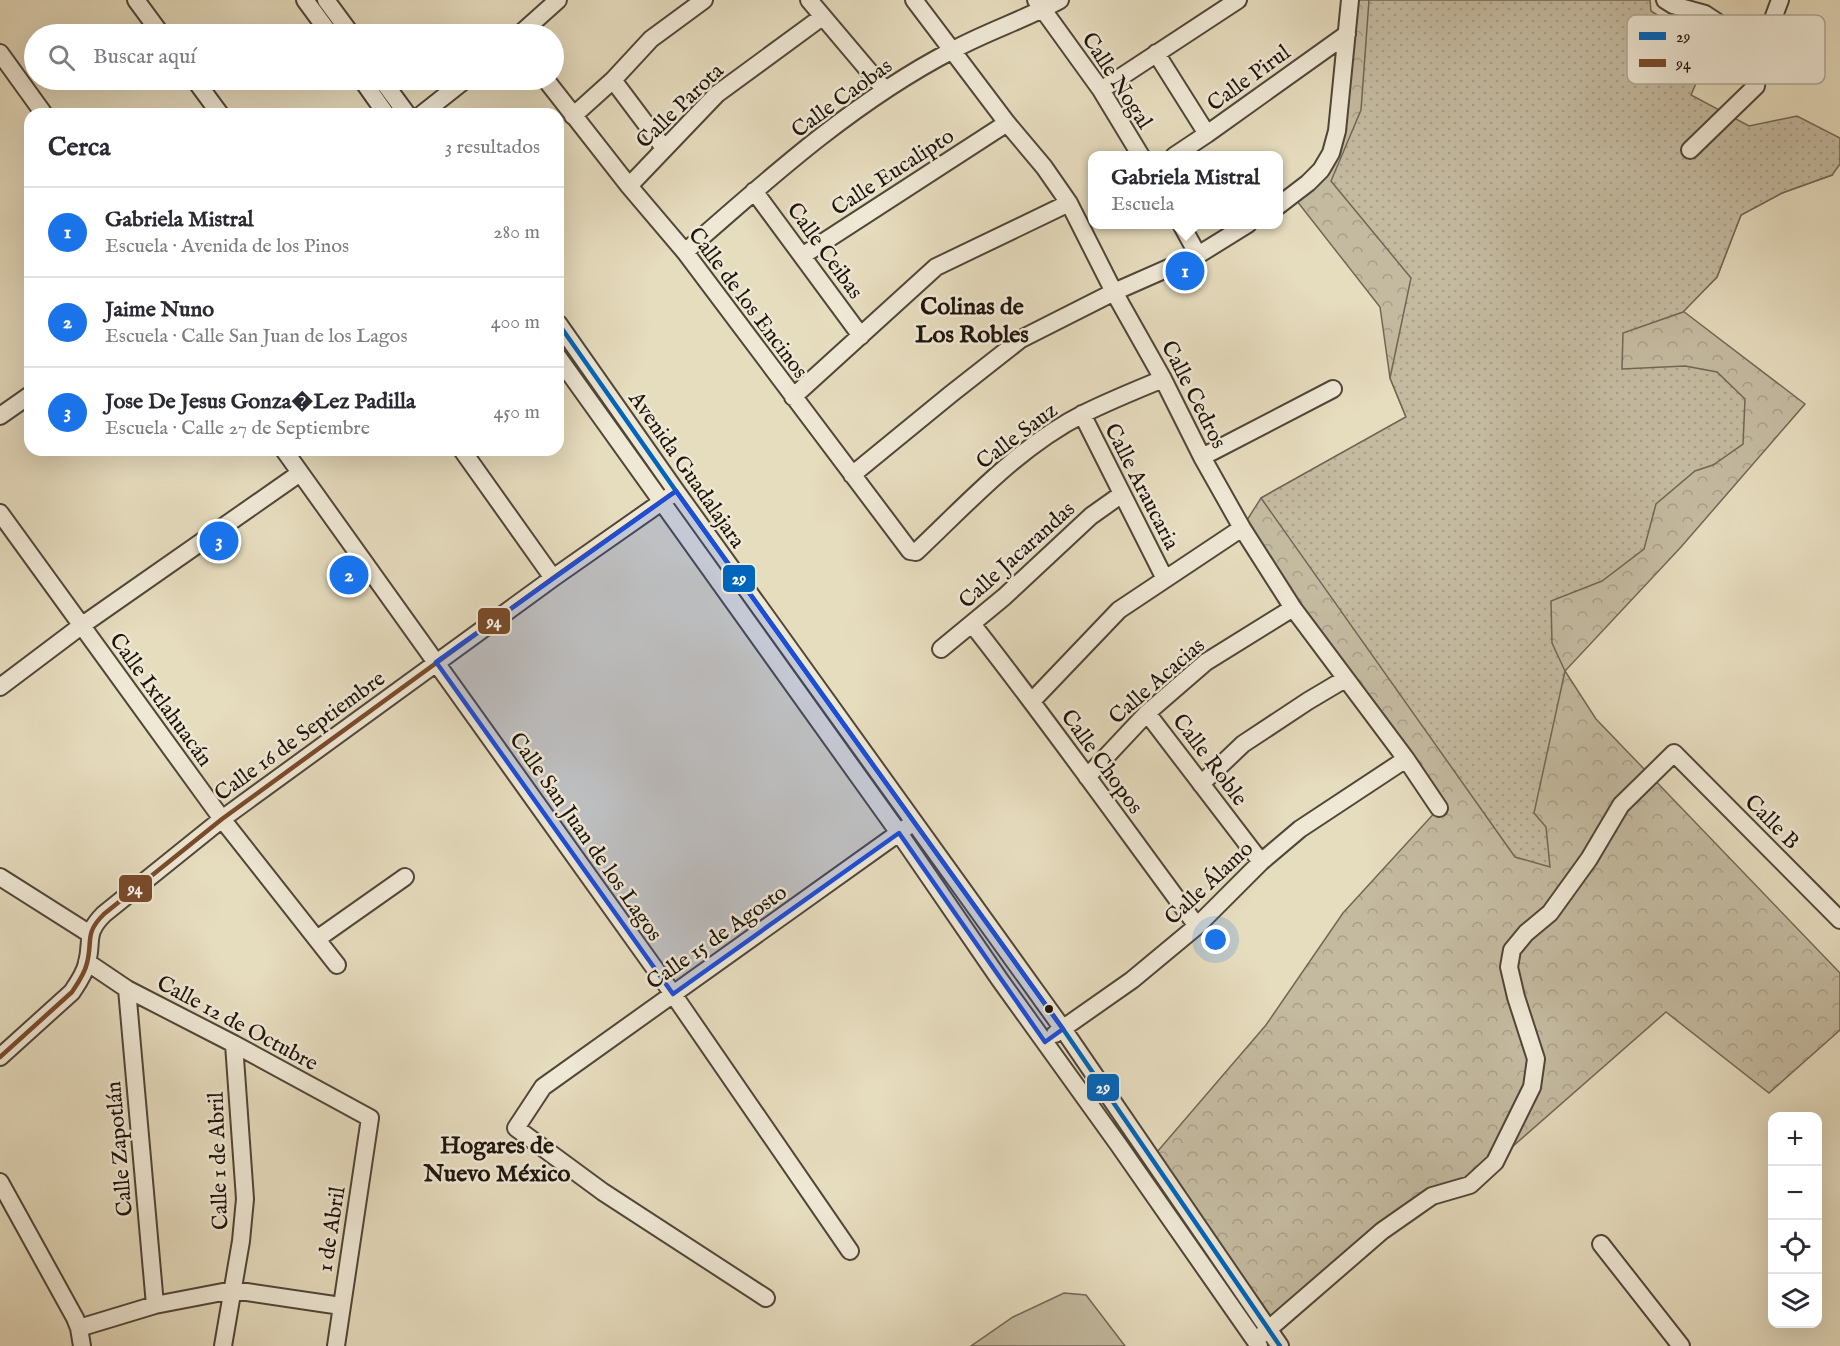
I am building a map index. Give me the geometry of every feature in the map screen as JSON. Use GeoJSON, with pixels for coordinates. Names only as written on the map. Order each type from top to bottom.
{"type":"FeatureCollection","features":[{"type":"Feature","properties":{"kind":"street"},"geometry":{"type":"LineString","coordinates":[[136,0],[154,24]]}},
{"type":"Feature","properties":{"kind":"street"},"geometry":{"type":"LineString","coordinates":[[305,0],[323,24]]}},
{"type":"Feature","properties":{"kind":"street"},"geometry":{"type":"LineString","coordinates":[[326,0],[344,24]]}},
{"type":"Feature","properties":{"kind":"street"},"geometry":{"type":"LineString","coordinates":[[531,24],[558,0]]}},
{"type":"Feature","properties":{"kind":"street"},"geometry":{"type":"LineString","coordinates":[[573,116],[613,80],[651,39],[704,0]]}},
{"type":"Feature","properties":{"kind":"street"},"geometry":{"type":"LineString","coordinates":[[809,0],[885,90]]}},
{"type":"Feature","properties":{"kind":"street","name":"Calle Cedros"},"geometry":{"type":"LineString","coordinates":[[914,0],[1007,123],[1044,167],[1069,203],[1114,292],[1242,528],[1293,608],[1406,759],[1439,808]]}},
{"type":"Feature","properties":{"kind":"street","name":"Calle Caobas"},"geometry":{"type":"LineString","coordinates":[[685,252],[754,191],[850,113],[953,50],[1040,5],[1060,0]]}},
{"type":"Feature","properties":{"kind":"street"},"geometry":{"type":"LineString","coordinates":[[1101,90],[1238,0]]}},
{"type":"Feature","properties":{"kind":"street"},"geometry":{"type":"LineString","coordinates":[[1283,202],[1321,170],[1331,153],[1337,131],[1350,0]]}},
{"type":"Feature","properties":{"kind":"street"},"geometry":{"type":"LineString","coordinates":[[1665,0],[1707,15]]}},
{"type":"Feature","properties":{"kind":"street"},"geometry":{"type":"LineString","coordinates":[[1774,15],[1780,0]]}},
{"type":"Feature","properties":{"kind":"street","name":"Calle Nogal"},"geometry":{"type":"LineString","coordinates":[[1040,5],[1101,90],[1138,151]]}},
{"type":"Feature","properties":{"kind":"street","name":"Calle Parota"},"geometry":{"type":"LineString","coordinates":[[629,186],[717,94],[822,17]]}},
{"type":"Feature","properties":{"kind":"street","name":"Calle Pirul"},"geometry":{"type":"LineString","coordinates":[[1182,151],[1347,34]]}},
{"type":"Feature","properties":{"kind":"street"},"geometry":{"type":"LineString","coordinates":[[0,52],[24,86]]}},
{"type":"Feature","properties":{"kind":"street","name":"Calle Nogal"},"geometry":{"type":"LineString","coordinates":[[1156,53],[1207,134]]}},
{"type":"Feature","properties":{"kind":"street"},"geometry":{"type":"LineString","coordinates":[[613,80],[664,148]]}},
{"type":"Feature","properties":{"kind":"street"},"geometry":{"type":"LineString","coordinates":[[1690,150],[1756,84]]}},
{"type":"Feature","properties":{"kind":"street"},"geometry":{"type":"LineString","coordinates":[[27,90],[40,108]]}},
{"type":"Feature","properties":{"kind":"street"},"geometry":{"type":"LineString","coordinates":[[202,90],[216,108]]}},
{"type":"Feature","properties":{"kind":"street"},"geometry":{"type":"LineString","coordinates":[[369,90],[382,108]]}},
{"type":"Feature","properties":{"kind":"street"},"geometry":{"type":"LineString","coordinates":[[389,90],[403,108]]}},
{"type":"Feature","properties":{"kind":"street"},"geometry":{"type":"LineString","coordinates":[[430,108],[452,90]]}},
{"type":"Feature","properties":{"kind":"street","name":"Calle de los Encinos"},"geometry":{"type":"LineString","coordinates":[[554,90],[629,186],[685,252],[852,475],[913,552]]}},
{"type":"Feature","properties":{"kind":"street","name":"Calle Eucalipto"},"geometry":{"type":"LineString","coordinates":[[802,256],[1007,123]]}},
{"type":"Feature","properties":{"kind":"street","name":"Calle Ceibas"},"geometry":{"type":"LineString","coordinates":[[754,191],[861,336]]}},
{"type":"Feature","properties":{"kind":"street"},"geometry":{"type":"LineString","coordinates":[[793,397],[936,267],[1069,203]]}},
{"type":"Feature","properties":{"kind":"street"},"geometry":{"type":"LineString","coordinates":[[1183,229],[1198,255]]}},
{"type":"Feature","properties":{"kind":"street"},"geometry":{"type":"LineString","coordinates":[[852,475],[1009,347],[1033,332],[1114,292],[1198,255],[1241,229]]}},
{"type":"Feature","properties":{"kind":"street","name":"Avenida Guadalajara"},"geometry":{"type":"LineString","coordinates":[[564,331],[746,621],[1257,1343]]}},
{"type":"Feature","properties":{"kind":"street","name":"Avenida Guadalajara"},"geometry":{"type":"LineString","coordinates":[[564,365],[762,611],[1063,1029],[1281,1346]]}},
{"type":"Feature","properties":{"kind":"street","name":"Calle Sauz"},"geometry":{"type":"LineString","coordinates":[[913,552],[916,552],[1012,461],[1082,414],[1163,379]]}},
{"type":"Feature","properties":{"kind":"street"},"geometry":{"type":"LineString","coordinates":[[1202,457],[1333,389]]}},
{"type":"Feature","properties":{"kind":"street"},"geometry":{"type":"LineString","coordinates":[[0,416],[24,398]]}},
{"type":"Feature","properties":{"kind":"street","name":"Calle Araucaria"},"geometry":{"type":"LineString","coordinates":[[1082,414],[1165,579]]}},
{"type":"Feature","properties":{"kind":"street","name":"Calle San Juan de los Lagos"},"geometry":{"type":"LineString","coordinates":[[288,456],[673,994],[850,1251]]}},
{"type":"Feature","properties":{"kind":"street"},"geometry":{"type":"LineString","coordinates":[[466,456],[553,578]]}},
{"type":"Feature","properties":{"kind":"street"},"geometry":{"type":"LineString","coordinates":[[0,687],[81,626],[300,473]]}},
{"type":"Feature","properties":{"kind":"street","name":"Calle Jacarandas"},"geometry":{"type":"LineString","coordinates":[[941,649],[1004,597],[1091,516],[1122,494]]}},
{"type":"Feature","properties":{"kind":"street","name":"Calle 16 de Septiembre"},"geometry":{"type":"LineString","coordinates":[[90,934],[97,921],[222,819],[436,662],[669,497]]}},
{"type":"Feature","properties":{"kind":"street","name":"Calle Ixtlahuacán"},"geometry":{"type":"LineString","coordinates":[[0,513],[222,819],[337,965]]}},
{"type":"Feature","properties":{"kind":"street"},"geometry":{"type":"LineString","coordinates":[[1032,701],[1119,610],[1242,528]]}},
{"type":"Feature","properties":{"kind":"street","name":"Calle Acacias"},"geometry":{"type":"LineString","coordinates":[[1087,777],[1147,712],[1206,662],[1293,608]]}},
{"type":"Feature","properties":{"kind":"street"},"geometry":{"type":"LineString","coordinates":[[746,621],[762,611]]}},
{"type":"Feature","properties":{"kind":"street","name":"Calle Chopos"},"geometry":{"type":"LineString","coordinates":[[972,624],[1032,701],[1197,926]]}},
{"type":"Feature","properties":{"kind":"street"},"geometry":{"type":"LineString","coordinates":[[1201,784],[1243,744],[1345,679]]}},
{"type":"Feature","properties":{"kind":"street","name":"Calle Roble"},"geometry":{"type":"LineString","coordinates":[[1147,712],[1261,862]]}},
{"type":"Feature","properties":{"kind":"street"},"geometry":{"type":"LineString","coordinates":[[823,727],[838,716]]}},
{"type":"Feature","properties":{"kind":"street","name":"Calle B"},"geometry":{"type":"LineString","coordinates":[[1269,1329],[1382,1231],[1432,1197],[1470,1185],[1495,1162],[1532,1087],[1536,1059],[1516,998],[1509,967],[1512,950],[1526,933],[1550,913],[1589,859],[1621,804],[1674,753],[1840,920]]}},
{"type":"Feature","properties":{"kind":"street","name":"Calle Álamo"},"geometry":{"type":"LineString","coordinates":[[1045,1042],[1132,980],[1197,926],[1261,862],[1320,816],[1406,759]]}},
{"type":"Feature","properties":{"kind":"street","name":"Calle 15 de Agosto"},"geometry":{"type":"LineString","coordinates":[[766,1298],[603,1192],[516,1128],[543,1087],[915,821]]}},
{"type":"Feature","properties":{"kind":"street"},"geometry":{"type":"LineString","coordinates":[[317,939],[405,877]]}},
{"type":"Feature","properties":{"kind":"street"},"geometry":{"type":"LineString","coordinates":[[0,878],[90,934],[87,962],[72,992],[0,1057]]}},
{"type":"Feature","properties":{"kind":"street"},"geometry":{"type":"LineString","coordinates":[[973,940],[991,928]]}},
{"type":"Feature","properties":{"kind":"street","name":"Calle 12 de Octubre"},"geometry":{"type":"LineString","coordinates":[[87,962],[127,989],[370,1118]]}},
{"type":"Feature","properties":{"kind":"street","name":"Calle Zapotlán"},"geometry":{"type":"LineString","coordinates":[[127,989],[155,1305]]}},
{"type":"Feature","properties":{"kind":"street","name":"Calle 1 de Abril"},"geometry":{"type":"LineString","coordinates":[[223,1346],[243,1230],[245,1199],[234,1044]]}},
{"type":"Feature","properties":{"kind":"street","name":"1 de Abril"},"geometry":{"type":"LineString","coordinates":[[336,1346],[370,1118]]}},
{"type":"Feature","properties":{"kind":"street"},"geometry":{"type":"LineString","coordinates":[[0,1182],[79,1328],[82,1346]]}},
{"type":"Feature","properties":{"kind":"street"},"geometry":{"type":"LineString","coordinates":[[1601,1244],[1682,1346]]}},
{"type":"Feature","properties":{"kind":"street"},"geometry":{"type":"LineString","coordinates":[[79,1328],[155,1305],[233,1290],[341,1306]]}},
{"type":"Feature","properties":{"kind":"street"},"geometry":{"type":"LineString","coordinates":[[1257,1343],[1269,1329]]}},
{"type":"Feature","properties":{"kind":"highlighted area"},"geometry":{"type":"Polygon","coordinates":[[[676,491],[1063,1029],[1045,1042],[899,833],[673,994],[436,662],[676,491]]]}},
{"type":"Feature","properties":{"kind":"green space"},"geometry":{"type":"Polygon","coordinates":[[[1350,0],[1625,0],[1651,15],[1627,15],[1627,84],[1685,84],[1630,160],[1749,126],[1832,175],[1782,193],[1741,215],[1717,277],[1683,311],[1805,404],[1681,547],[1565,671],[1596,719],[1840,973],[1840,1030],[1769,1093],[1666,1012],[1495,1162],[1432,1197],[1269,1329],[1151,1159],[1266,1025],[1343,913],[1439,808],[1242,528],[1261,498],[1406,417],[1390,378],[1380,307],[1293,196],[1331,152],[1350,0]]]}},
{"type":"Feature","properties":{"kind":"green space"},"geometry":{"type":"Polygon","coordinates":[[[1369,0],[1650,0],[1651,11],[1657,15],[1627,15],[1627,84],[1696,84],[1691,95],[1749,126],[1797,116],[1840,138],[1840,164],[1832,175],[1782,193],[1741,215],[1717,277],[1683,312],[1623,333],[1622,369],[1685,366],[1717,372],[1745,399],[1743,444],[1713,465],[1695,471],[1656,504],[1644,549],[1602,581],[1551,601],[1552,643],[1565,671],[1534,813],[1546,827],[1550,867],[1515,857],[1261,498],[1406,417],[1390,378],[1411,278],[1331,181],[1361,110],[1369,0]]]}},
{"type":"Feature","properties":{"kind":"green space"},"geometry":{"type":"Polygon","coordinates":[[[1064,1293],[1086,1295],[1125,1346],[971,1346],[1013,1317],[1064,1293]]]}},
{"type":"Feature","properties":{"kind":"transit line","name":"29"},"geometry":{"type":"LineString","coordinates":[[564,332],[1063,1029],[1280,1346]]}},
{"type":"Feature","properties":{"kind":"transit line","name":"94"},"geometry":{"type":"LineString","coordinates":[[0,1057],[72,992],[86,967],[91,932],[104,914],[222,819],[676,491]]}},
{"type":"Feature","properties":{"kind":"place","name":"Gabriela Mistral"},"geometry":{"type":"Point","coordinates":[1185,271]}},
{"type":"Feature","properties":{"kind":"place","name":"Jose De Jesus Gonza�Lez Padilla"},"geometry":{"type":"Point","coordinates":[219,541]}},
{"type":"Feature","properties":{"kind":"place","name":"Jaime Nuno"},"geometry":{"type":"Point","coordinates":[349,575]}},
{"type":"Feature","properties":{"kind":"district","name":"Colinas de Los Robles"},"geometry":{"type":"Point","coordinates":[972,320]}},
{"type":"Feature","properties":{"kind":"district","name":"Hogares de Nuevo México"},"geometry":{"type":"Point","coordinates":[497,1159]}}]}
